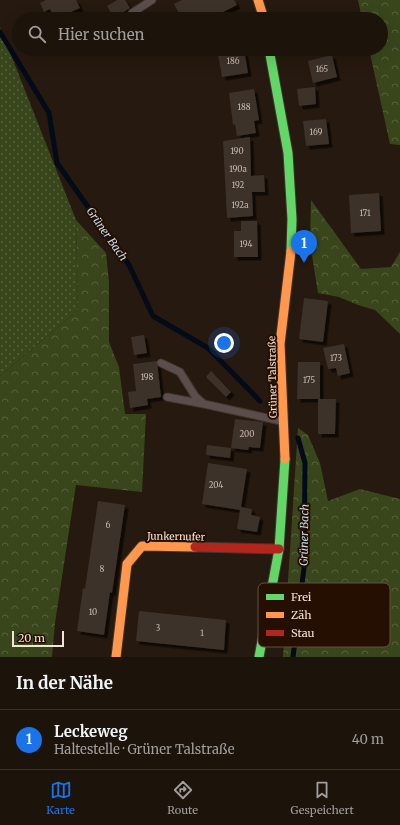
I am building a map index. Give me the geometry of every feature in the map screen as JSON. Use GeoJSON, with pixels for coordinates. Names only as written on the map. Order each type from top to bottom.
{"type":"FeatureCollection","features":[{"type":"Feature","properties":{"kind":"main road"},"geometry":{"type":"LineString","coordinates":[[258,0],[262,12]]}},
{"type":"Feature","properties":{"kind":"main road","name":"Grüner Talstraße"},"geometry":{"type":"LineString","coordinates":[[270,56],[288,154],[292,219],[290,262],[280,344],[285,468],[279,549],[273,583]]}},
{"type":"Feature","properties":{"kind":"main road","name":"Junkernufer"},"geometry":{"type":"LineString","coordinates":[[116,657],[127,564],[142,546],[279,549]]}},
{"type":"Feature","properties":{"kind":"main road","name":"Grüner Talstraße"},"geometry":{"type":"LineString","coordinates":[[259,657],[261,647]]}},
{"type":"Feature","properties":{"kind":"lane"},"geometry":{"type":"LineString","coordinates":[[134,12],[152,0]]}},
{"type":"Feature","properties":{"kind":"lane"},"geometry":{"type":"LineString","coordinates":[[161,363],[180,372],[195,396],[204,404]]}},
{"type":"Feature","properties":{"kind":"lane"},"geometry":{"type":"LineString","coordinates":[[167,397],[284,422]]}},
{"type":"Feature","properties":{"kind":"green space"},"geometry":{"type":"Polygon","coordinates":[[[358,0],[400,0],[400,145],[390,144],[371,56],[388,56],[388,12],[361,12],[358,0]]]}},
{"type":"Feature","properties":{"kind":"green space"},"geometry":{"type":"Polygon","coordinates":[[[0,27],[76,220],[78,310],[0,376],[0,27]]]}},
{"type":"Feature","properties":{"kind":"green space"},"geometry":{"type":"Polygon","coordinates":[[[311,200],[361,269],[391,267],[400,252],[400,334],[375,310],[339,297],[318,293],[310,243],[311,200]]]}},
{"type":"Feature","properties":{"kind":"green space"},"geometry":{"type":"Polygon","coordinates":[[[76,220],[106,253],[109,282],[109,342],[119,367],[125,414],[146,414],[142,492],[76,485],[55,623],[52,657],[0,657],[0,376],[78,310],[76,220]]]}},
{"type":"Feature","properties":{"kind":"green space"},"geometry":{"type":"Polygon","coordinates":[[[298,428],[308,435],[320,463],[328,501],[360,489],[400,499],[400,657],[283,657],[284,647],[390,647],[390,583],[288,583],[298,428]]]}},
{"type":"Feature","properties":{"kind":"building"},"geometry":{"type":"Polygon","coordinates":[[[46,0],[76,0],[80,8],[71,12],[52,12],[50,9],[44,12],[40,3],[46,0]]]}},
{"type":"Feature","properties":{"kind":"building"},"geometry":{"type":"Polygon","coordinates":[[[117,0],[125,0],[130,8],[124,12],[110,12],[107,6],[117,0]]]}},
{"type":"Feature","properties":{"kind":"building"},"geometry":{"type":"Polygon","coordinates":[[[182,0],[234,0],[237,5],[223,12],[178,12],[174,4],[182,0]]]}},
{"type":"Feature","properties":{"kind":"building"},"geometry":{"type":"Polygon","coordinates":[[[218,56],[245,56],[248,73],[222,77],[218,56]]]}},
{"type":"Feature","properties":{"kind":"building"},"geometry":{"type":"Polygon","coordinates":[[[332,56],[337,77],[313,83],[308,61],[332,56]]]}},
{"type":"Feature","properties":{"kind":"building"},"geometry":{"type":"Polygon","coordinates":[[[315,87],[316,104],[299,106],[297,89],[315,87]]]}},
{"type":"Feature","properties":{"kind":"building"},"geometry":{"type":"Polygon","coordinates":[[[254,89],[259,120],[254,121],[256,133],[237,136],[235,124],[233,125],[229,93],[254,89]]]}},
{"type":"Feature","properties":{"kind":"building"},"geometry":{"type":"Polygon","coordinates":[[[326,119],[329,144],[306,146],[303,121],[326,119]]]}},
{"type":"Feature","properties":{"kind":"building"},"geometry":{"type":"Polygon","coordinates":[[[250,137],[251,176],[264,175],[265,192],[252,192],[253,216],[227,218],[223,141],[250,137]]]}},
{"type":"Feature","properties":{"kind":"building"},"geometry":{"type":"Polygon","coordinates":[[[379,193],[381,231],[351,233],[349,195],[379,193]]]}},
{"type":"Feature","properties":{"kind":"building"},"geometry":{"type":"Polygon","coordinates":[[[241,221],[257,221],[258,257],[234,257],[234,231],[241,231],[241,221]]]}},
{"type":"Feature","properties":{"kind":"building"},"geometry":{"type":"Polygon","coordinates":[[[304,298],[328,301],[323,342],[299,339],[304,298]]]}},
{"type":"Feature","properties":{"kind":"building"},"geometry":{"type":"Polygon","coordinates":[[[144,335],[147,353],[134,355],[131,337],[144,335]]]}},
{"type":"Feature","properties":{"kind":"building"},"geometry":{"type":"Polygon","coordinates":[[[344,344],[350,373],[338,376],[336,368],[328,369],[323,348],[344,344]]]}},
{"type":"Feature","properties":{"kind":"building"},"geometry":{"type":"Polygon","coordinates":[[[157,361],[161,397],[147,399],[148,405],[130,408],[128,392],[136,391],[133,364],[157,361]]]}},
{"type":"Feature","properties":{"kind":"building"},"geometry":{"type":"Polygon","coordinates":[[[298,362],[320,362],[320,399],[336,399],[335,434],[318,434],[318,399],[297,399],[298,362]]]}},
{"type":"Feature","properties":{"kind":"building"},"geometry":{"type":"Polygon","coordinates":[[[211,371],[231,392],[226,397],[206,377],[211,371]]]}},
{"type":"Feature","properties":{"kind":"building"},"geometry":{"type":"Polygon","coordinates":[[[235,419],[263,422],[260,448],[249,447],[248,450],[231,448],[235,419]]]}},
{"type":"Feature","properties":{"kind":"building"},"geometry":{"type":"Polygon","coordinates":[[[207,445],[231,448],[230,458],[206,455],[207,445]]]}},
{"type":"Feature","properties":{"kind":"building"},"geometry":{"type":"Polygon","coordinates":[[[208,463],[247,469],[241,507],[252,509],[251,515],[260,517],[257,532],[237,529],[240,510],[202,504],[208,463]]]}},
{"type":"Feature","properties":{"kind":"building"},"geometry":{"type":"Polygon","coordinates":[[[98,501],[125,505],[104,635],[77,631],[98,501]]]}},
{"type":"Feature","properties":{"kind":"building"},"geometry":{"type":"Polygon","coordinates":[[[139,611],[226,620],[224,650],[136,641],[139,611]]]}},
{"type":"Feature","properties":{"kind":"waterway","name":"Grüner Bach"},"geometry":{"type":"LineString","coordinates":[[0,32],[12,52]]}},
{"type":"Feature","properties":{"kind":"waterway","name":"Grüner Bach"},"geometry":{"type":"LineString","coordinates":[[15,56],[49,113],[57,163],[129,265],[153,316],[208,348],[260,401]]}},
{"type":"Feature","properties":{"kind":"waterway","name":"Grüner Bach"},"geometry":{"type":"LineString","coordinates":[[298,438],[305,463],[304,568],[302,583]]}},
{"type":"Feature","properties":{"kind":"waterway","name":"Grüner Bach"},"geometry":{"type":"LineString","coordinates":[[293,657],[294,647]]}},
{"type":"Feature","properties":{"kind":"traffic: fast"},"geometry":{"type":"LineString","coordinates":[[270,56],[288,153],[292,219],[291,251]]}},
{"type":"Feature","properties":{"kind":"traffic: fast"},"geometry":{"type":"LineString","coordinates":[[273,583],[279,549],[285,459]]}},
{"type":"Feature","properties":{"kind":"traffic: fast"},"geometry":{"type":"LineString","coordinates":[[259,657],[261,647]]}},
{"type":"Feature","properties":{"kind":"traffic: slow"},"geometry":{"type":"LineString","coordinates":[[258,0],[262,12]]}},
{"type":"Feature","properties":{"kind":"traffic: slow"},"geometry":{"type":"LineString","coordinates":[[285,459],[280,344],[291,251]]}},
{"type":"Feature","properties":{"kind":"traffic: slow"},"geometry":{"type":"LineString","coordinates":[[116,657],[127,564],[142,546],[195,547]]}},
{"type":"Feature","properties":{"kind":"traffic: jam"},"geometry":{"type":"LineString","coordinates":[[195,547],[279,549]]}},
{"type":"Feature","properties":{"kind":"place","name":"Leckeweg"},"geometry":{"type":"Point","coordinates":[304,263]}}]}
